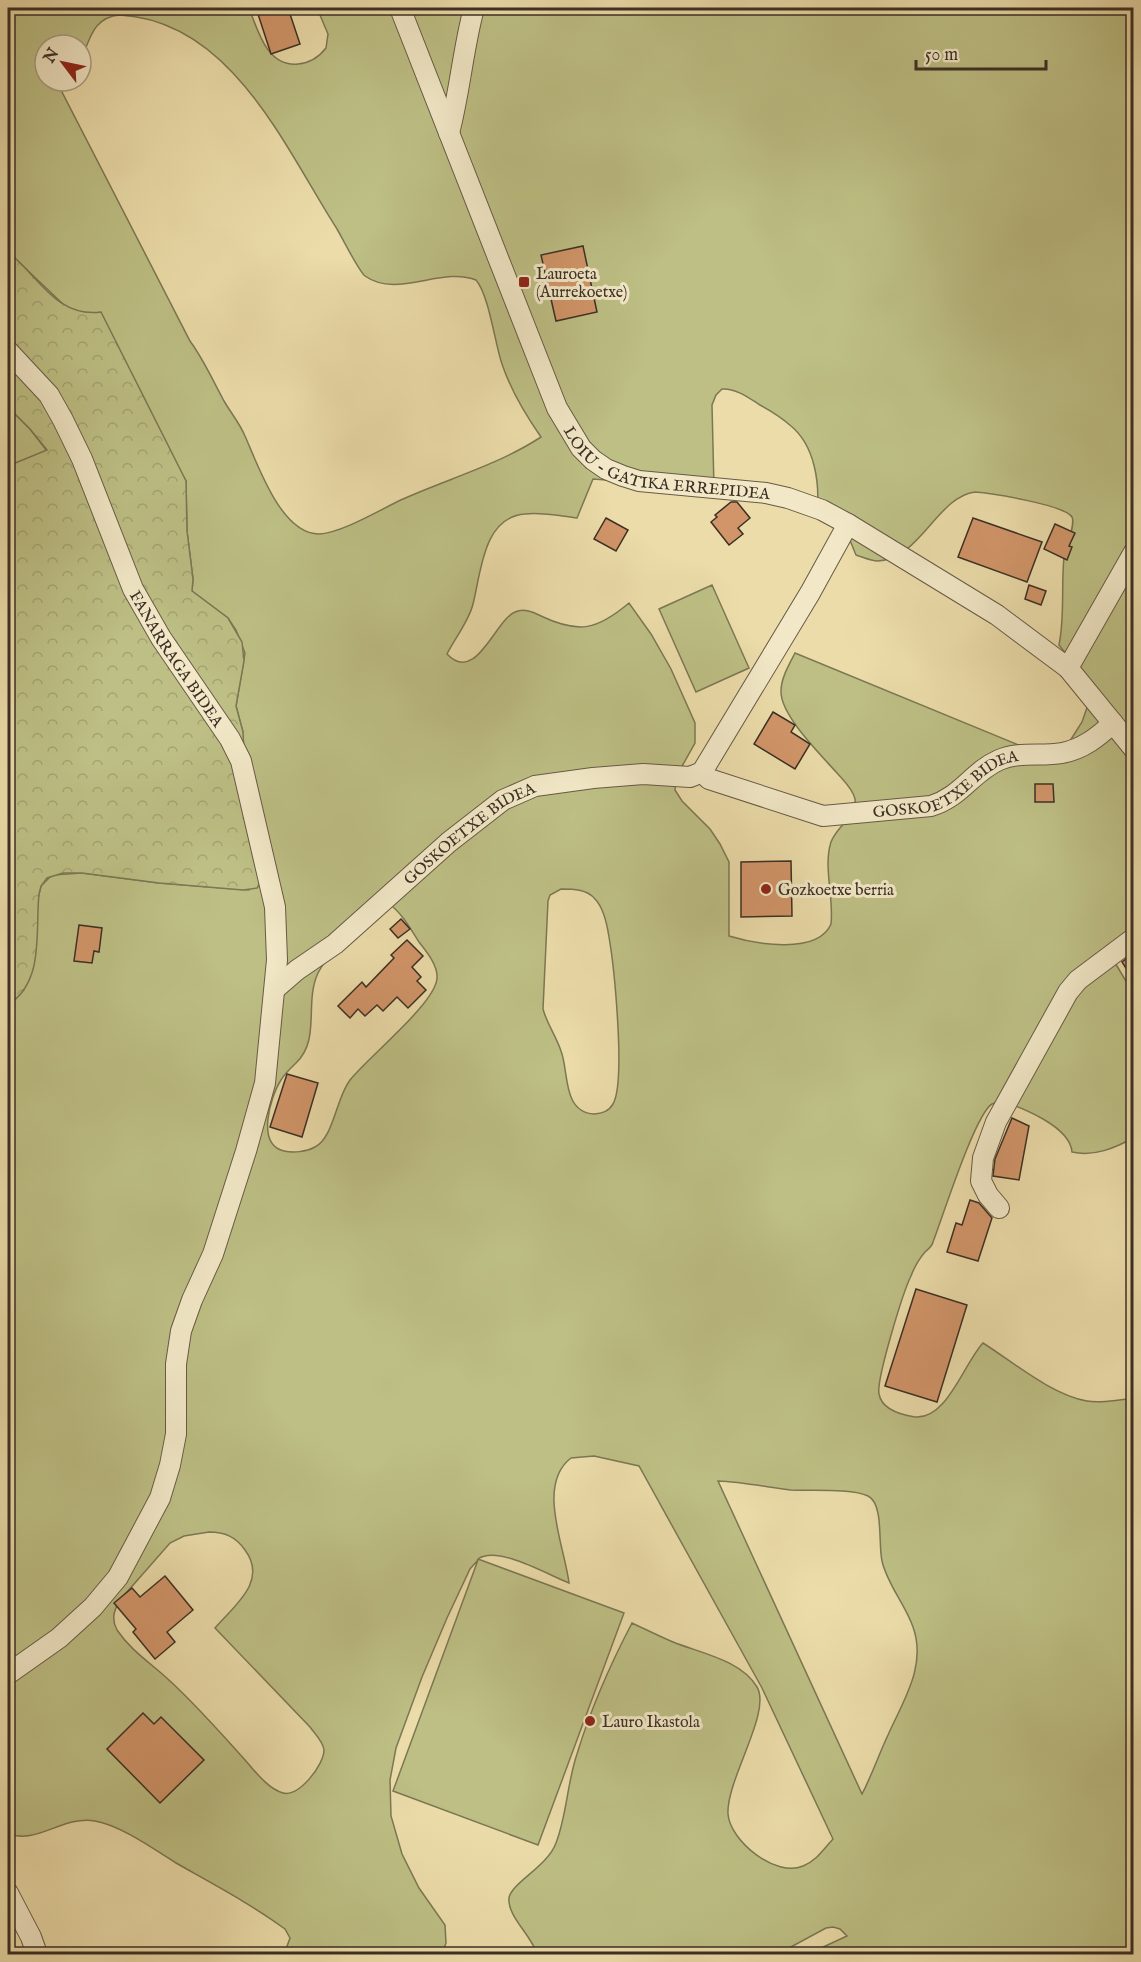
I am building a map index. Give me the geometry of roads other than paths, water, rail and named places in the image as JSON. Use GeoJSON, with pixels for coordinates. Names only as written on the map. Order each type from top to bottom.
{"type":"FeatureCollection","features":[{"type":"Feature","properties":{"kind":"street","name":"LOIU - GATIKA ERREPIDEA"},"geometry":{"type":"LineString","coordinates":[[400,8],[557,408],[576,440],[593,460],[606,469],[639,481],[766,493],[822,510],[998,615],[1068,668],[1134,749]]}},
{"type":"Feature","properties":{"kind":"street"},"geometry":{"type":"LineString","coordinates":[[449,133],[474,8]]}},
{"type":"Feature","properties":{"kind":"street","name":"FANARRAGA BIDEA"},"geometry":{"type":"LineString","coordinates":[[8,351],[49,395],[82,459],[133,589],[161,638],[230,739],[241,761],[275,906],[277,960],[265,1083],[250,1140],[213,1254],[181,1331],[176,1364],[176,1434],[171,1465],[160,1498],[118,1577],[93,1607],[59,1638],[8,1674]]}},
{"type":"Feature","properties":{"kind":"street"},"geometry":{"type":"LineString","coordinates":[[702,772],[810,593],[848,524]]}},
{"type":"Feature","properties":{"kind":"street"},"geometry":{"type":"LineString","coordinates":[[1068,668],[1134,552]]}},
{"type":"Feature","properties":{"kind":"street","name":"GOSKOETXE BIDEA"},"geometry":{"type":"LineString","coordinates":[[275,989],[297,970],[335,944],[449,842],[503,800],[536,786],[643,774],[690,777],[702,772],[709,778],[823,816],[931,806],[945,801],[982,770],[998,760],[1032,753],[1061,753],[1082,747],[1097,738],[1113,723]]}},
{"type":"Feature","properties":{"kind":"street"},"geometry":{"type":"LineString","coordinates":[[999,1208],[988,1195],[981,1181],[983,1158],[996,1122],[1068,992],[1078,980],[1134,938]]}},
{"type":"Feature","properties":{"kind":"street"},"geometry":{"type":"LineString","coordinates":[[8,1893],[31,1937],[37,1954]]}},
{"type":"Feature","properties":{"kind":"place","name":"Lauroeta (Aurrekoetxe)"},"geometry":{"type":"Point","coordinates":[524,282]}},
{"type":"Feature","properties":{"kind":"place","name":"Gozkoetxe berria"},"geometry":{"type":"Point","coordinates":[766,889]}},
{"type":"Feature","properties":{"kind":"place","name":"Lauro Ikastola"},"geometry":{"type":"Point","coordinates":[590,1721]}}]}
